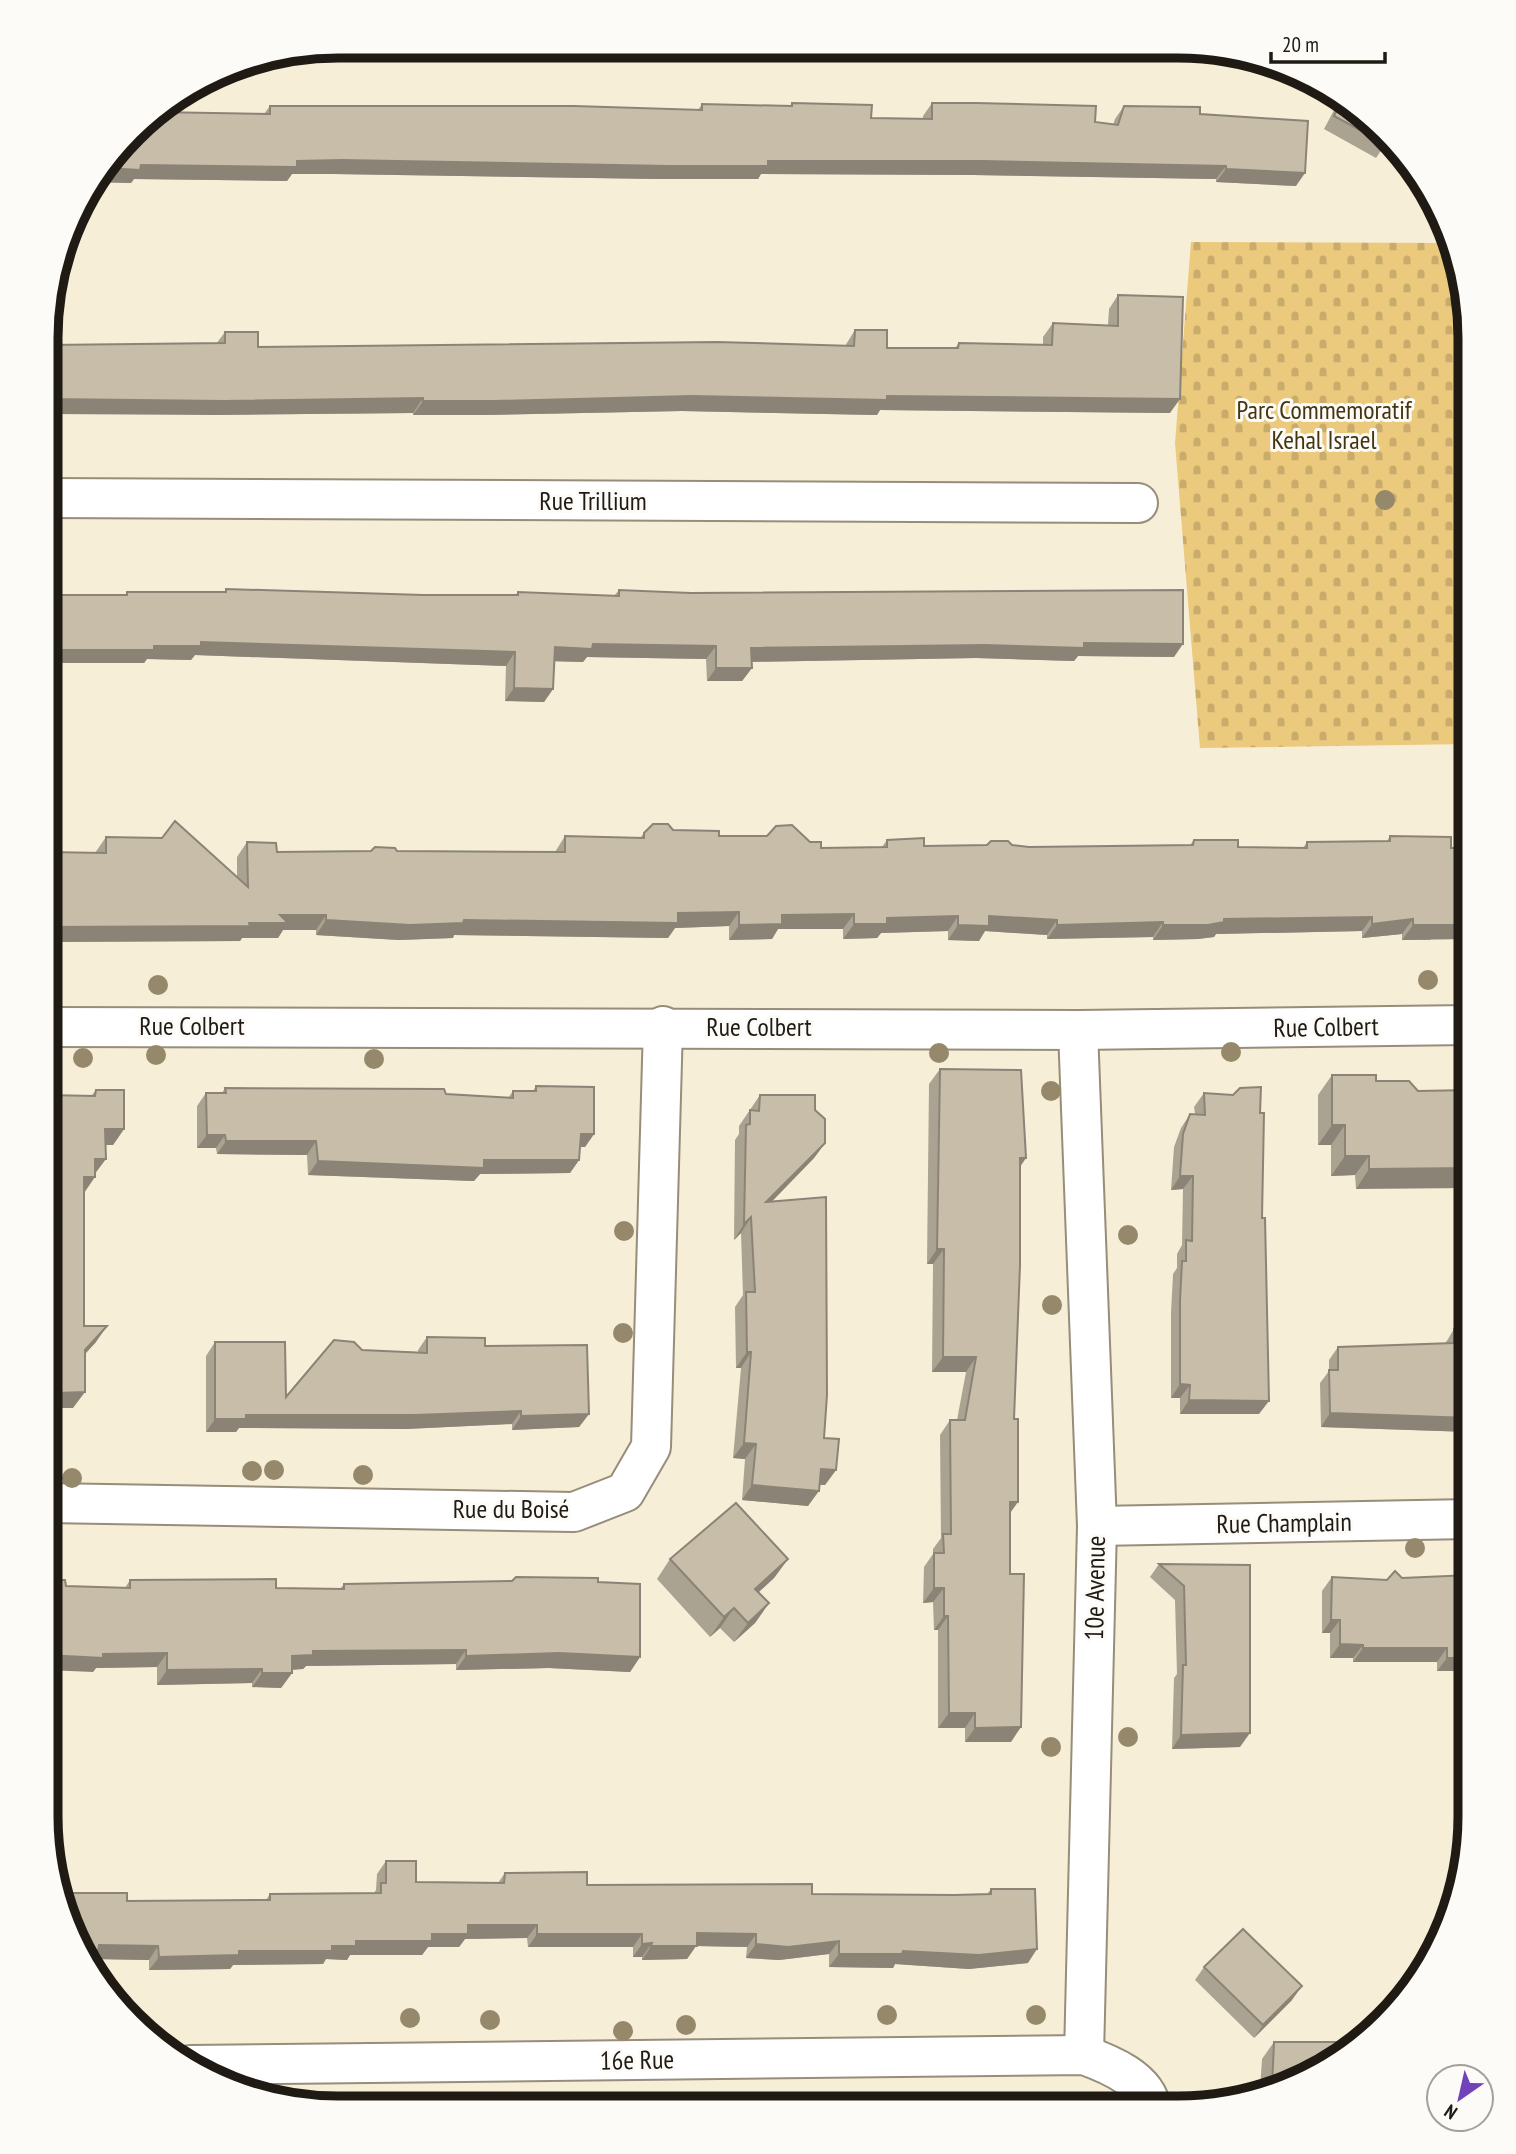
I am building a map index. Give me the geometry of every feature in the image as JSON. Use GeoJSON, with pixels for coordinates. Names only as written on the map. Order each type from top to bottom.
{"type":"FeatureCollection","features":[{"type":"Feature","properties":{"kind":"street","name":"Rue Trillium"},"geometry":{"type":"LineString","coordinates":[[58,498],[1138,503]]}},
{"type":"Feature","properties":{"kind":"street","name":"Rue Colbert"},"geometry":{"type":"LineString","coordinates":[[58,1027],[663,1026],[1078,1030],[1458,1025]]}},
{"type":"Feature","properties":{"kind":"street","name":"Rue du Boisé"},"geometry":{"type":"LineString","coordinates":[[58,1503],[574,1512],[625,1492],[651,1447],[663,1026]]}},
{"type":"Feature","properties":{"kind":"street","name":"10e Avenue"},"geometry":{"type":"LineString","coordinates":[[1078,1030],[1097,1526],[1084,2055]]}},
{"type":"Feature","properties":{"kind":"street","name":"Rue Champlain"},"geometry":{"type":"LineString","coordinates":[[1097,1526],[1458,1519]]}},
{"type":"Feature","properties":{"kind":"street","name":"16e Rue"},"geometry":{"type":"LineString","coordinates":[[210,2065],[1084,2055]]}},
{"type":"Feature","properties":{"kind":"street"},"geometry":{"type":"LineString","coordinates":[[1084,2055],[1117,2067],[1149,2096]]}},
{"type":"Feature","properties":{"kind":"green space","name":"Parc Commemoratif Kehal Israel"},"geometry":{"type":"Polygon","coordinates":[[[1191,242],[1441,243],[1453,283],[1458,320],[1458,744],[1200,748],[1175,443],[1191,242]]]}},
{"type":"Feature","properties":{"kind":"building"},"geometry":{"type":"Polygon","coordinates":[[[792,103],[872,105],[871,118],[932,119],[932,103],[1096,106],[1095,122],[1118,125],[1124,106],[1200,107],[1200,114],[1308,121],[1305,173],[1226,169],[1226,166],[983,161],[768,161],[768,166],[669,166],[342,160],[297,161],[297,167],[141,165],[140,170],[115,169],[153,127],[172,112],[270,114],[270,106],[574,106],[702,110],[702,104],[792,106],[792,103]]]}},
{"type":"Feature","properties":{"kind":"building"},"geometry":{"type":"Polygon","coordinates":[[[1338,108],[1373,137],[1334,116],[1338,108]]]}},
{"type":"Feature","properties":{"kind":"building"},"geometry":{"type":"Polygon","coordinates":[[[1118,295],[1183,297],[1180,399],[887,396],[887,400],[692,396],[495,401],[423,401],[423,398],[224,401],[58,399],[58,345],[225,343],[225,332],[258,332],[258,347],[717,342],[854,346],[855,330],[887,330],[887,348],[958,348],[959,343],[1052,345],[1053,323],[1118,326],[1118,295]]]}},
{"type":"Feature","properties":{"kind":"building"},"geometry":{"type":"Polygon","coordinates":[[[226,589],[423,595],[518,595],[518,592],[619,596],[619,590],[691,593],[1183,590],[1183,644],[1084,643],[1084,648],[985,645],[751,648],[752,668],[716,668],[716,646],[593,644],[592,649],[555,647],[553,689],[514,688],[515,652],[201,642],[201,646],[154,646],[154,650],[58,650],[58,595],[226,592],[226,589]]]}},
{"type":"Feature","properties":{"kind":"building"},"geometry":{"type":"Polygon","coordinates":[[[175,821],[248,887],[247,842],[276,843],[277,852],[371,851],[375,847],[395,848],[397,851],[565,852],[565,836],[644,838],[644,833],[653,824],[668,824],[673,830],[719,831],[719,836],[767,836],[776,826],[792,825],[810,842],[821,842],[821,848],[887,847],[887,840],[924,838],[924,846],[987,845],[991,841],[1008,841],[1012,845],[1029,847],[1193,845],[1194,840],[1238,840],[1238,847],[1307,848],[1307,842],[1390,841],[1390,836],[1451,837],[1451,848],[1458,848],[1458,925],[1413,925],[1413,919],[1372,924],[1372,917],[1224,919],[1224,922],[1208,925],[1163,925],[1163,922],[1057,925],[1057,920],[989,916],[989,926],[958,925],[958,916],[887,918],[887,924],[854,924],[854,914],[782,915],[782,924],[739,925],[739,912],[678,913],[678,923],[464,920],[463,923],[410,925],[326,920],[326,915],[280,915],[288,923],[249,923],[250,926],[58,927],[58,852],[106,853],[106,837],[162,838],[175,821]]]}},
{"type":"Feature","properties":{"kind":"building"},"geometry":{"type":"Polygon","coordinates":[[[940,1069],[1021,1070],[1026,1158],[1020,1158],[1020,1265],[1014,1419],[1018,1419],[1018,1502],[1010,1502],[1010,1574],[1024,1574],[1021,1727],[975,1728],[975,1713],[949,1713],[948,1616],[944,1616],[944,1588],[934,1588],[934,1553],[944,1553],[943,1534],[951,1534],[950,1420],[965,1420],[976,1357],[943,1357],[944,1249],[937,1249],[940,1069]]]}},
{"type":"Feature","properties":{"kind":"building"},"geometry":{"type":"Polygon","coordinates":[[[1332,1075],[1376,1075],[1376,1081],[1409,1081],[1418,1091],[1458,1090],[1458,1168],[1369,1169],[1369,1156],[1345,1156],[1345,1125],[1332,1125],[1332,1075]]]}},
{"type":"Feature","properties":{"kind":"building"},"geometry":{"type":"Polygon","coordinates":[[[536,1086],[594,1087],[594,1134],[581,1134],[579,1160],[484,1160],[484,1168],[318,1161],[316,1141],[226,1141],[225,1135],[207,1135],[206,1093],[226,1093],[225,1088],[444,1089],[446,1094],[513,1098],[513,1091],[536,1091],[536,1086]]]}},
{"type":"Feature","properties":{"kind":"building"},"geometry":{"type":"Polygon","coordinates":[[[1261,1087],[1260,1113],[1264,1113],[1262,1218],[1265,1218],[1269,1401],[1189,1400],[1190,1385],[1180,1384],[1180,1300],[1186,1240],[1192,1241],[1193,1176],[1180,1176],[1183,1134],[1190,1114],[1205,1115],[1204,1093],[1233,1095],[1240,1088],[1261,1087]]]}},
{"type":"Feature","properties":{"kind":"building"},"geometry":{"type":"Polygon","coordinates":[[[96,1090],[124,1090],[124,1129],[105,1129],[106,1159],[95,1159],[95,1177],[84,1177],[84,1326],[107,1326],[85,1350],[85,1392],[58,1393],[58,1218],[61,1218],[58,1214],[58,1095],[95,1096],[96,1090]]]}},
{"type":"Feature","properties":{"kind":"building"},"geometry":{"type":"Polygon","coordinates":[[[760,1095],[815,1095],[815,1110],[825,1119],[825,1143],[766,1202],[826,1197],[827,1395],[824,1438],[839,1439],[836,1470],[821,1469],[819,1491],[752,1485],[756,1444],[744,1443],[751,1352],[747,1352],[746,1292],[755,1292],[751,1217],[744,1224],[746,1125],[750,1124],[750,1110],[759,1111],[760,1095]]]}},
{"type":"Feature","properties":{"kind":"building"},"geometry":{"type":"Polygon","coordinates":[[[1454,1329],[1458,1329],[1458,1418],[1330,1413],[1329,1370],[1338,1370],[1338,1347],[1454,1343],[1454,1329]]]}},
{"type":"Feature","properties":{"kind":"building"},"geometry":{"type":"Polygon","coordinates":[[[427,1337],[485,1338],[485,1346],[587,1345],[589,1414],[521,1416],[521,1411],[415,1415],[246,1415],[246,1419],[215,1419],[215,1342],[285,1342],[286,1397],[334,1340],[354,1342],[362,1350],[427,1353],[427,1337]]]}},
{"type":"Feature","properties":{"kind":"building"},"geometry":{"type":"Polygon","coordinates":[[[736,1503],[788,1559],[755,1589],[769,1603],[748,1623],[734,1608],[724,1617],[670,1559],[736,1503]]]}},
{"type":"Feature","properties":{"kind":"building"},"geometry":{"type":"Polygon","coordinates":[[[1159,1564],[1250,1565],[1250,1733],[1181,1735],[1183,1665],[1186,1665],[1184,1586],[1159,1564]]]}},
{"type":"Feature","properties":{"kind":"building"},"geometry":{"type":"Polygon","coordinates":[[[1395,1571],[1402,1578],[1458,1576],[1458,1658],[1447,1658],[1447,1648],[1363,1648],[1363,1645],[1340,1644],[1340,1620],[1331,1620],[1332,1577],[1387,1580],[1395,1571]]]}},
{"type":"Feature","properties":{"kind":"building"},"geometry":{"type":"Polygon","coordinates":[[[516,1577],[598,1578],[598,1582],[640,1584],[640,1657],[559,1653],[466,1656],[466,1650],[313,1651],[313,1655],[292,1656],[292,1673],[262,1673],[262,1669],[167,1670],[167,1653],[103,1654],[103,1658],[58,1656],[58,1580],[65,1580],[66,1586],[130,1588],[130,1580],[276,1579],[276,1588],[344,1589],[344,1584],[512,1581],[516,1577]]]}},
{"type":"Feature","properties":{"kind":"building"},"geometry":{"type":"Polygon","coordinates":[[[386,1861],[416,1861],[416,1882],[504,1883],[505,1873],[587,1872],[587,1885],[812,1884],[812,1894],[954,1895],[991,1894],[991,1889],[1035,1889],[1037,1949],[979,1955],[903,1951],[902,1954],[839,1954],[839,1941],[788,1947],[756,1944],[756,1934],[697,1933],[697,1946],[651,1946],[652,1943],[642,1944],[642,1934],[537,1934],[537,1925],[468,1925],[468,1934],[432,1934],[432,1941],[356,1941],[356,1946],[332,1946],[332,1951],[239,1951],[239,1955],[159,1957],[158,1946],[99,1945],[98,1951],[93,1952],[68,1893],[127,1893],[127,1901],[270,1900],[270,1894],[381,1893],[381,1883],[386,1883],[386,1861]]]}},
{"type":"Feature","properties":{"kind":"building"},"geometry":{"type":"Polygon","coordinates":[[[1243,1929],[1302,1986],[1263,2025],[1204,1967],[1243,1929]]]}},
{"type":"Feature","properties":{"kind":"building"},"geometry":{"type":"Polygon","coordinates":[[[1274,2042],[1344,2042],[1318,2059],[1272,2079],[1274,2042]]]}}]}
